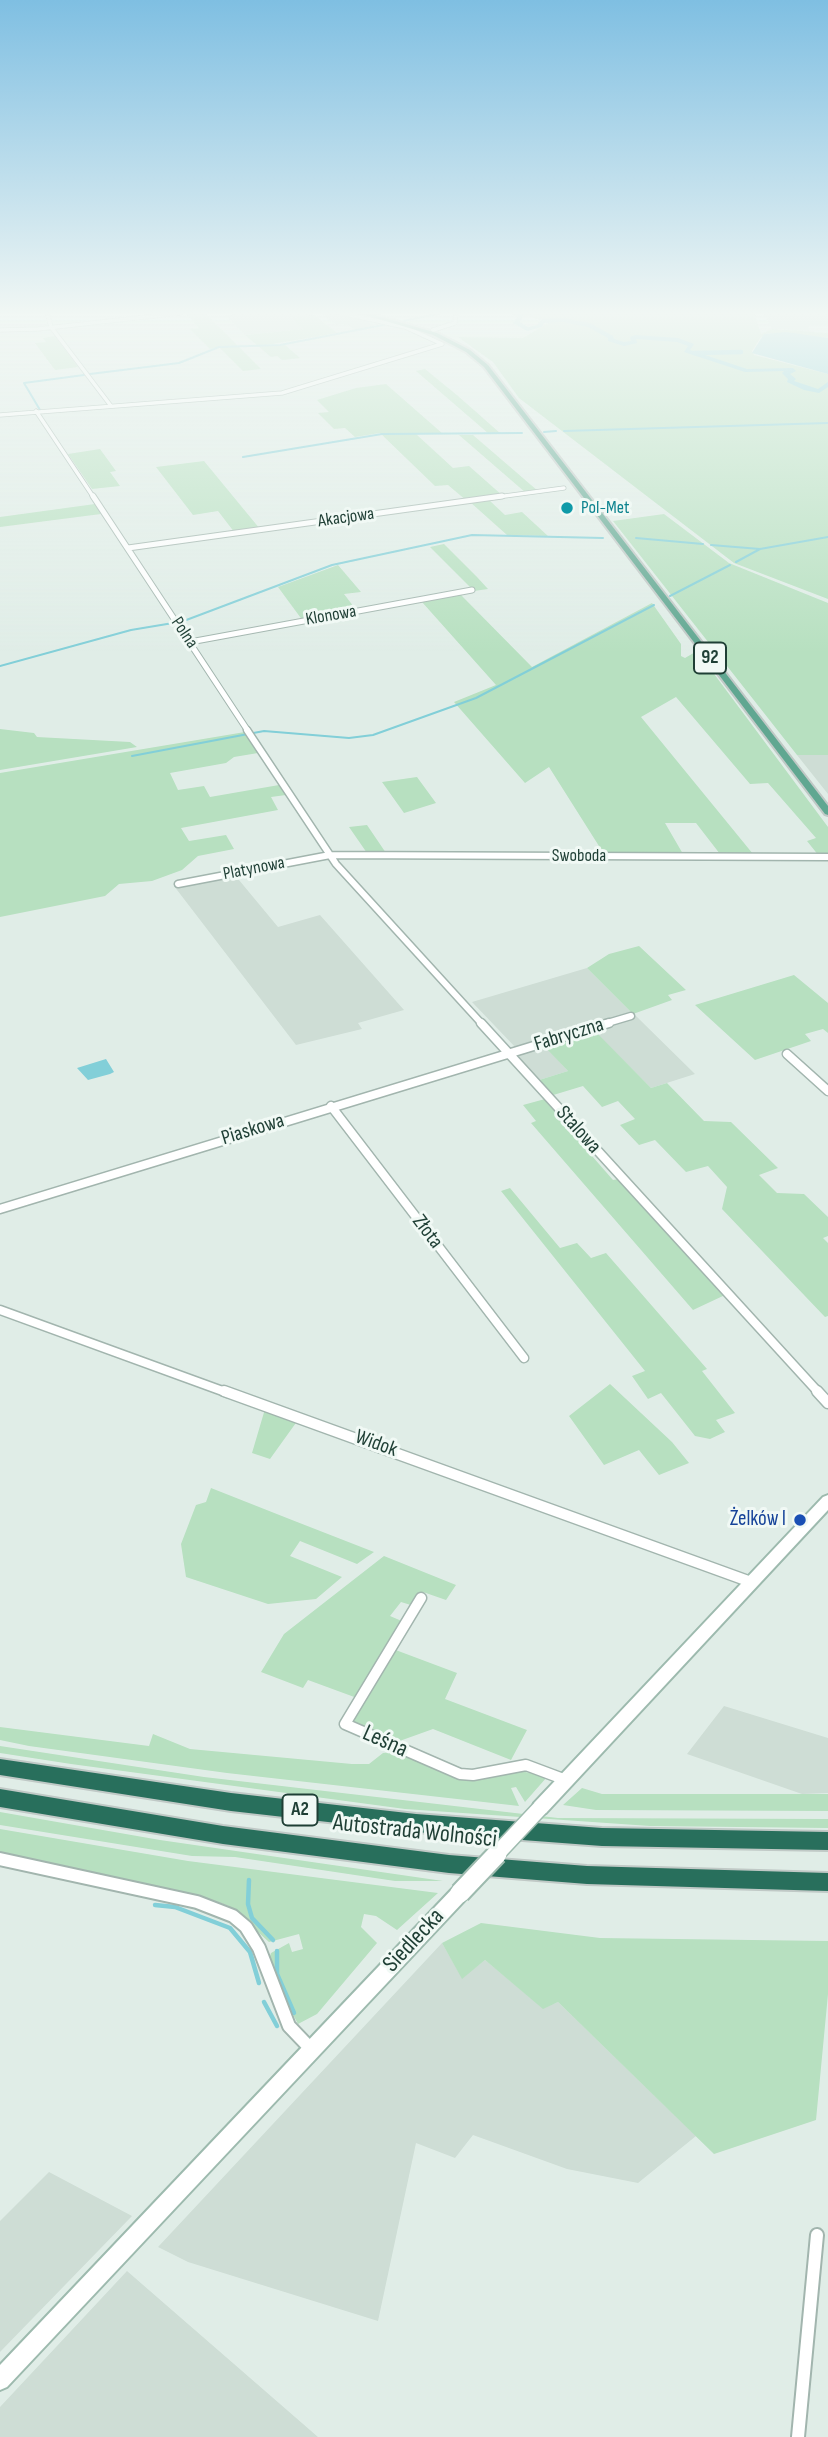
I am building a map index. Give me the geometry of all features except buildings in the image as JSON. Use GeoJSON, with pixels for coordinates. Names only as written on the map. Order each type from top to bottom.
{"type":"FeatureCollection","features":[{"type":"Feature","properties":{"kind":"highway","name":"Autostrada Wolności"},"geometry":{"type":"LineString","coordinates":[[0,1767],[231,1802],[416,1823],[602,1837],[828,1841]]}},
{"type":"Feature","properties":{"kind":"highway","name":"Autostrada Wolności"},"geometry":{"type":"LineString","coordinates":[[0,1798],[223,1835],[449,1864],[587,1875],[828,1882]]}},
{"type":"Feature","properties":{"kind":"main road","name":"92"},"geometry":{"type":"LineString","coordinates":[[532,426],[828,812]]}},
{"type":"Feature","properties":{"kind":"main road","name":"Siedlecka"},"geometry":{"type":"LineString","coordinates":[[0,2380],[828,1501]]}},
{"type":"Feature","properties":{"kind":"street","name":"Polna"},"geometry":{"type":"LineString","coordinates":[[46,426],[330,855]]}},
{"type":"Feature","properties":{"kind":"street","name":"Akacjowa"},"geometry":{"type":"LineString","coordinates":[[128,548],[564,488]]}},
{"type":"Feature","properties":{"kind":"street","name":"Klonowa"},"geometry":{"type":"LineString","coordinates":[[190,642],[472,590]]}},
{"type":"Feature","properties":{"kind":"street","name":"Swoboda"},"geometry":{"type":"LineString","coordinates":[[330,855],[828,857]]}},
{"type":"Feature","properties":{"kind":"street","name":"Platynowa"},"geometry":{"type":"LineString","coordinates":[[178,884],[330,855]]}},
{"type":"Feature","properties":{"kind":"street","name":"Stalowa"},"geometry":{"type":"LineString","coordinates":[[330,855],[508,1054],[828,1403]]}},
{"type":"Feature","properties":{"kind":"street","name":"Fabryczna"},"geometry":{"type":"LineString","coordinates":[[508,1054],[631,1016]]}},
{"type":"Feature","properties":{"kind":"street","name":"Piaskowa"},"geometry":{"type":"LineString","coordinates":[[0,1209],[508,1054]]}},
{"type":"Feature","properties":{"kind":"street"},"geometry":{"type":"LineString","coordinates":[[787,1054],[828,1091]]}},
{"type":"Feature","properties":{"kind":"street","name":"Złota"},"geometry":{"type":"LineString","coordinates":[[331,1106],[524,1358]]}},
{"type":"Feature","properties":{"kind":"street","name":"Widok"},"geometry":{"type":"LineString","coordinates":[[0,1310],[751,1582]]}},
{"type":"Feature","properties":{"kind":"street","name":"Leśna"},"geometry":{"type":"LineString","coordinates":[[421,1598],[345,1724],[460,1773],[473,1775],[526,1766],[566,1780]]}},
{"type":"Feature","properties":{"kind":"street"},"geometry":{"type":"LineString","coordinates":[[0,1859],[197,1902],[233,1916],[246,1927],[259,1948],[289,2026],[311,2049]]}},
{"type":"Feature","properties":{"kind":"street"},"geometry":{"type":"LineString","coordinates":[[798,2437],[817,2235]]}},
{"type":"Feature","properties":{"kind":"shaded area"},"geometry":{"type":"Polygon","coordinates":[[[797,755],[828,755],[828,794],[797,755]]]}},
{"type":"Feature","properties":{"kind":"shaded area"},"geometry":{"type":"Polygon","coordinates":[[[234,874],[278,927],[320,915],[404,1010],[358,1023],[362,1029],[296,1045],[174,886],[234,874]]]}},
{"type":"Feature","properties":{"kind":"shaded area"},"geometry":{"type":"Polygon","coordinates":[[[587,968],[633,1014],[517,1049],[472,1002],[587,968]]]}},
{"type":"Feature","properties":{"kind":"shaded area"},"geometry":{"type":"Polygon","coordinates":[[[636,1016],[695,1074],[651,1088],[593,1030],[636,1016]]]}},
{"type":"Feature","properties":{"kind":"shaded area"},"geometry":{"type":"Polygon","coordinates":[[[544,1045],[568,1071],[536,1081],[516,1058],[517,1054],[544,1045]]]}},
{"type":"Feature","properties":{"kind":"shaded area"},"geometry":{"type":"Polygon","coordinates":[[[724,1706],[828,1738],[828,1793],[802,1794],[687,1754],[724,1706]]]}},
{"type":"Feature","properties":{"kind":"shaded area"},"geometry":{"type":"Polygon","coordinates":[[[442,1943],[462,1978],[485,1960],[543,2008],[558,2002],[696,2136],[638,2183],[567,2169],[473,2135],[455,2158],[416,2143],[378,2321],[188,2262],[158,2247],[442,1943]]]}},
{"type":"Feature","properties":{"kind":"shaded area"},"geometry":{"type":"Polygon","coordinates":[[[49,2172],[132,2216],[0,2352],[0,2221],[49,2172]]]}},
{"type":"Feature","properties":{"kind":"shaded area"},"geometry":{"type":"Polygon","coordinates":[[[127,2271],[318,2437],[0,2437],[0,2407],[127,2271]]]}},
{"type":"Feature","properties":{"kind":"green space"},"geometry":{"type":"Polygon","coordinates":[[[331,426],[434,426],[443,434],[416,434],[453,468],[469,466],[503,496],[467,501],[448,485],[435,486],[380,433],[355,437],[345,428],[334,429],[331,426]]]}},
{"type":"Feature","properties":{"kind":"green space"},"geometry":{"type":"Polygon","coordinates":[[[479,426],[492,426],[500,433],[489,434],[479,426]]]}},
{"type":"Feature","properties":{"kind":"green space"},"geometry":{"type":"Polygon","coordinates":[[[555,426],[828,426],[828,599],[734,563],[555,426]]]}},
{"type":"Feature","properties":{"kind":"green space"},"geometry":{"type":"Polygon","coordinates":[[[459,435],[473,435],[538,491],[526,493],[459,435]]]}},
{"type":"Feature","properties":{"kind":"green space"},"geometry":{"type":"Polygon","coordinates":[[[100,449],[116,471],[110,472],[120,486],[92,489],[68,454],[100,449]]]}},
{"type":"Feature","properties":{"kind":"green space"},"geometry":{"type":"Polygon","coordinates":[[[204,461],[260,529],[235,533],[218,511],[193,515],[156,467],[204,461]]]}},
{"type":"Feature","properties":{"kind":"green space"},"geometry":{"type":"Polygon","coordinates":[[[489,500],[505,515],[522,512],[548,536],[507,535],[470,502],[489,500]]]}},
{"type":"Feature","properties":{"kind":"green space"},"geometry":{"type":"Polygon","coordinates":[[[95,504],[101,514],[0,527],[0,517],[95,504]]]}},
{"type":"Feature","properties":{"kind":"green space"},"geometry":{"type":"Polygon","coordinates":[[[664,514],[729,563],[828,603],[828,755],[797,755],[613,521],[664,514]]]}},
{"type":"Feature","properties":{"kind":"green space"},"geometry":{"type":"Polygon","coordinates":[[[444,544],[488,589],[474,591],[430,547],[444,544]]]}},
{"type":"Feature","properties":{"kind":"green space"},"geometry":{"type":"Polygon","coordinates":[[[338,565],[361,592],[344,594],[357,611],[303,621],[278,587],[338,565]]]}},
{"type":"Feature","properties":{"kind":"green space"},"geometry":{"type":"Polygon","coordinates":[[[461,595],[532,667],[652,603],[681,644],[681,656],[685,658],[697,651],[828,827],[828,856],[819,856],[807,841],[816,838],[768,783],[750,784],[676,697],[641,717],[753,854],[720,854],[696,823],[665,823],[683,854],[604,854],[549,767],[525,783],[454,702],[496,685],[422,602],[461,595]]]}},
{"type":"Feature","properties":{"kind":"green space"},"geometry":{"type":"Polygon","coordinates":[[[0,729],[34,733],[37,737],[130,742],[137,747],[0,770],[0,729]]]}},
{"type":"Feature","properties":{"kind":"green space"},"geometry":{"type":"Polygon","coordinates":[[[245,732],[258,753],[234,757],[226,763],[170,773],[178,790],[204,786],[210,797],[279,785],[286,795],[271,797],[278,810],[181,828],[189,841],[226,835],[234,849],[198,856],[182,870],[152,881],[119,884],[105,896],[0,917],[0,773],[245,732]]]}},
{"type":"Feature","properties":{"kind":"green space"},"geometry":{"type":"Polygon","coordinates":[[[417,777],[436,803],[404,813],[382,782],[417,777]]]}},
{"type":"Feature","properties":{"kind":"green space"},"geometry":{"type":"Polygon","coordinates":[[[367,825],[386,853],[367,853],[349,827],[367,825]]]}},
{"type":"Feature","properties":{"kind":"green space"},"geometry":{"type":"Polygon","coordinates":[[[639,946],[686,990],[668,995],[672,1000],[633,1014],[587,968],[609,954],[639,946]]]}},
{"type":"Feature","properties":{"kind":"green space"},"geometry":{"type":"Polygon","coordinates":[[[794,975],[828,1003],[828,1033],[823,1029],[805,1034],[811,1041],[755,1060],[695,1005],[794,975]]]}},
{"type":"Feature","properties":{"kind":"green space"},"geometry":{"type":"Polygon","coordinates":[[[593,1029],[651,1088],[667,1083],[704,1121],[731,1122],[778,1168],[759,1175],[777,1193],[804,1194],[828,1217],[828,1236],[823,1238],[828,1243],[828,1316],[825,1317],[722,1209],[727,1187],[708,1166],[686,1172],[655,1140],[639,1145],[620,1125],[635,1119],[618,1101],[602,1107],[583,1086],[550,1096],[536,1081],[568,1071],[543,1045],[593,1029]]]}},
{"type":"Feature","properties":{"kind":"green space"},"geometry":{"type":"Polygon","coordinates":[[[545,1099],[589,1146],[585,1148],[613,1180],[619,1179],[725,1295],[693,1310],[531,1123],[536,1121],[523,1105],[545,1099]]]}},
{"type":"Feature","properties":{"kind":"green space"},"geometry":{"type":"Polygon","coordinates":[[[510,1188],[560,1248],[577,1243],[591,1258],[606,1253],[707,1369],[702,1371],[735,1413],[716,1420],[725,1432],[710,1439],[695,1436],[661,1393],[648,1399],[632,1376],[645,1371],[501,1191],[510,1188]]]}},
{"type":"Feature","properties":{"kind":"green space"},"geometry":{"type":"Polygon","coordinates":[[[610,1384],[672,1442],[689,1463],[659,1475],[639,1450],[604,1465],[569,1416],[610,1384]]]}},
{"type":"Feature","properties":{"kind":"green space"},"geometry":{"type":"Polygon","coordinates":[[[265,1409],[298,1420],[270,1459],[252,1453],[265,1409]]]}},
{"type":"Feature","properties":{"kind":"green space"},"geometry":{"type":"Polygon","coordinates":[[[211,1488],[374,1552],[357,1564],[300,1541],[290,1556],[342,1577],[316,1599],[268,1604],[186,1577],[181,1544],[196,1505],[206,1502],[211,1488]]]}},
{"type":"Feature","properties":{"kind":"green space"},"geometry":{"type":"Polygon","coordinates":[[[384,1556],[456,1585],[446,1600],[423,1592],[414,1606],[401,1602],[390,1616],[404,1622],[357,1698],[308,1680],[303,1688],[261,1672],[284,1634],[384,1556]]]}},
{"type":"Feature","properties":{"kind":"green space"},"geometry":{"type":"Polygon","coordinates":[[[393,1649],[457,1673],[445,1699],[527,1730],[511,1760],[433,1729],[394,1743],[348,1723],[393,1649]]]}},
{"type":"Feature","properties":{"kind":"green space"},"geometry":{"type":"Polygon","coordinates":[[[0,1727],[149,1746],[153,1734],[190,1749],[352,1764],[369,1764],[383,1753],[393,1752],[457,1776],[521,1771],[547,1777],[525,1802],[516,1787],[511,1788],[519,1806],[227,1773],[29,1746],[0,1740],[0,1727]]]}},
{"type":"Feature","properties":{"kind":"green space"},"geometry":{"type":"Polygon","coordinates":[[[0,1746],[204,1777],[558,1818],[828,1819],[828,1828],[650,1826],[405,1809],[0,1753],[0,1746]]]}},
{"type":"Feature","properties":{"kind":"green space"},"geometry":{"type":"Polygon","coordinates":[[[582,1788],[602,1794],[828,1794],[828,1811],[596,1810],[563,1805],[582,1788]]]}},
{"type":"Feature","properties":{"kind":"green space"},"geometry":{"type":"Polygon","coordinates":[[[0,1812],[160,1840],[443,1881],[395,1881],[235,1857],[192,1856],[0,1825],[0,1812]]]}},
{"type":"Feature","properties":{"kind":"green space"},"geometry":{"type":"Polygon","coordinates":[[[0,1829],[188,1861],[438,1893],[397,1930],[376,1916],[364,1914],[361,1927],[377,1943],[317,2014],[298,2024],[279,1988],[269,1959],[271,1953],[289,1943],[292,1952],[303,1949],[299,1934],[269,1942],[229,1906],[204,1897],[0,1855],[0,1829]]]}},
{"type":"Feature","properties":{"kind":"green space"},"geometry":{"type":"Polygon","coordinates":[[[481,1923],[600,1938],[828,1941],[828,1994],[816,2120],[714,2154],[558,2002],[543,2009],[485,1960],[462,1979],[442,1943],[481,1923]]]}},
{"type":"Feature","properties":{"kind":"water"},"geometry":{"type":"Polygon","coordinates":[[[106,1059],[114,1072],[110,1074],[88,1080],[77,1068],[106,1059]]]}},
{"type":"Feature","properties":{"kind":"waterway"},"geometry":{"type":"LineString","coordinates":[[564,431],[738,426]]}},
{"type":"Feature","properties":{"kind":"waterway"},"geometry":{"type":"LineString","coordinates":[[544,432],[556,431]]}},
{"type":"Feature","properties":{"kind":"waterway"},"geometry":{"type":"LineString","coordinates":[[243,457],[382,434],[522,433]]}},
{"type":"Feature","properties":{"kind":"waterway"},"geometry":{"type":"LineString","coordinates":[[181,622],[332,565],[472,535],[603,538]]}},
{"type":"Feature","properties":{"kind":"waterway"},"geometry":{"type":"LineString","coordinates":[[760,549],[828,537]]}},
{"type":"Feature","properties":{"kind":"waterway"},"geometry":{"type":"LineString","coordinates":[[636,538],[703,544]]}},
{"type":"Feature","properties":{"kind":"waterway"},"geometry":{"type":"LineString","coordinates":[[711,545],[760,549]]}},
{"type":"Feature","properties":{"kind":"waterway"},"geometry":{"type":"LineString","coordinates":[[736,562],[760,549]]}},
{"type":"Feature","properties":{"kind":"waterway"},"geometry":{"type":"LineString","coordinates":[[670,596],[730,565]]}},
{"type":"Feature","properties":{"kind":"waterway"},"geometry":{"type":"LineString","coordinates":[[132,756],[264,731],[349,738],[373,735],[476,698],[654,605]]}},
{"type":"Feature","properties":{"kind":"waterway"},"geometry":{"type":"LineString","coordinates":[[0,666],[131,630],[173,623]]}},
{"type":"Feature","properties":{"kind":"waterway"},"geometry":{"type":"LineString","coordinates":[[249,1880],[248,1904],[252,1918],[273,1940]]}},
{"type":"Feature","properties":{"kind":"waterway"},"geometry":{"type":"LineString","coordinates":[[155,1905],[175,1907],[230,1928],[250,1952],[259,1983]]}},
{"type":"Feature","properties":{"kind":"waterway"},"geometry":{"type":"LineString","coordinates":[[277,1951],[277,1974],[294,2013]]}},
{"type":"Feature","properties":{"kind":"waterway"},"geometry":{"type":"LineString","coordinates":[[264,2002],[277,2026]]}},
{"type":"Feature","properties":{"kind":"place","name":"Pol-Met"},"geometry":{"type":"Point","coordinates":[567,508]}},
{"type":"Feature","properties":{"kind":"place","name":"Żelków I"},"geometry":{"type":"Point","coordinates":[800,1520]}}]}
